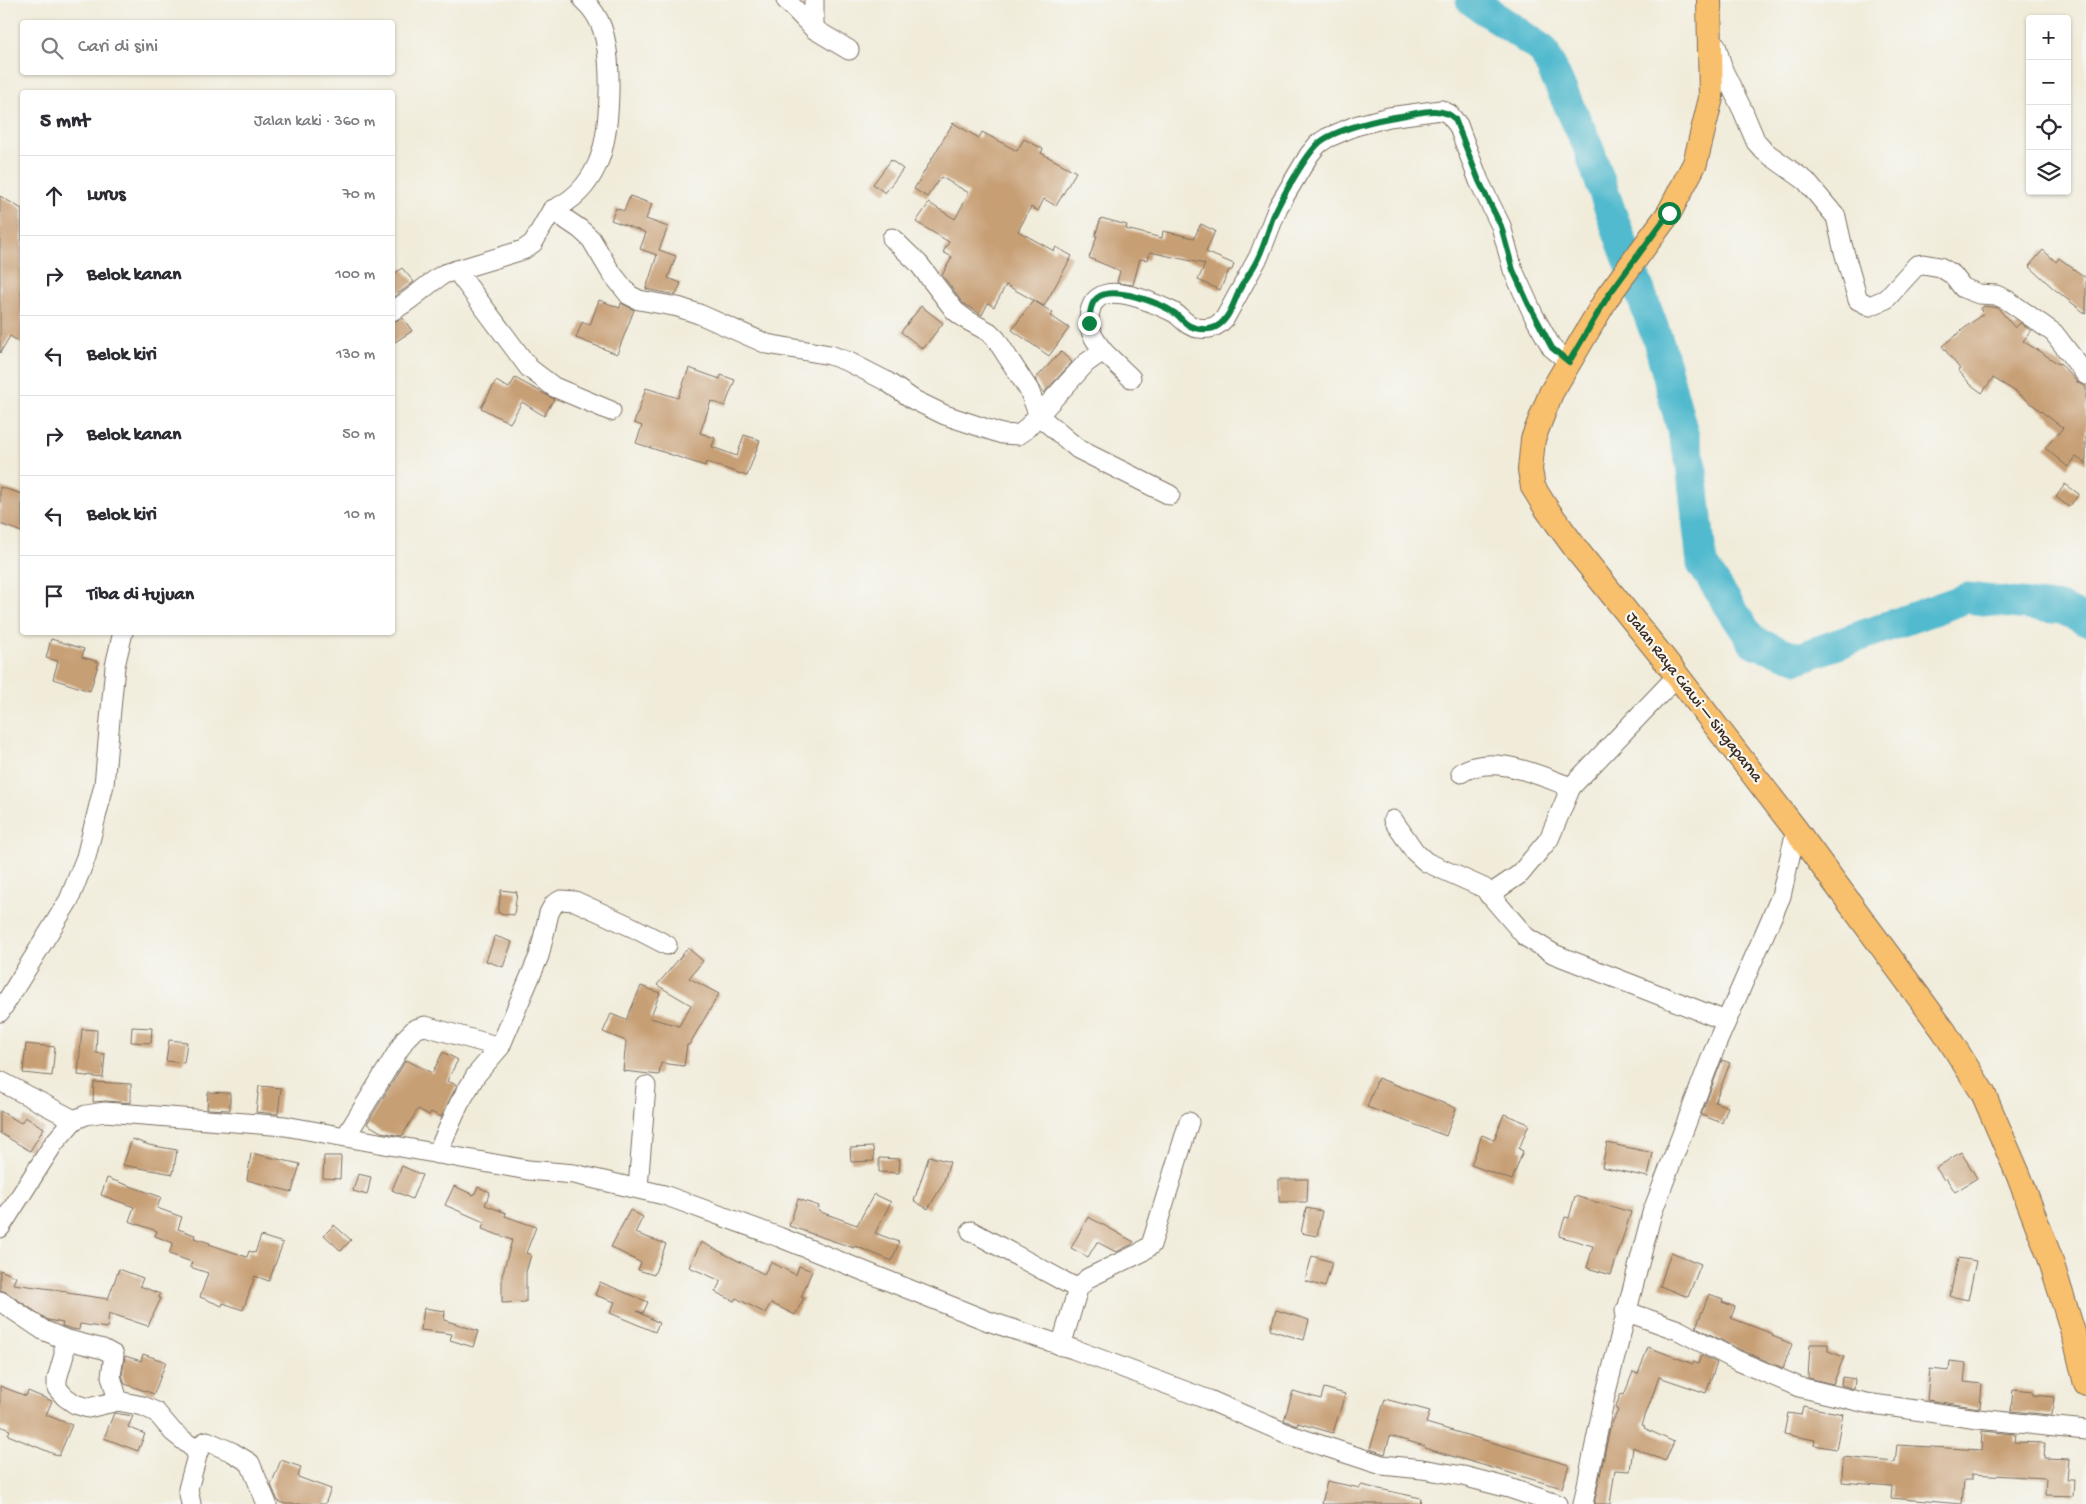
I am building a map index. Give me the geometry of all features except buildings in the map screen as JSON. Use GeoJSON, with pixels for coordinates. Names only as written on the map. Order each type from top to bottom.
{"type":"FeatureCollection","features":[{"type":"Feature","properties":{"kind":"main road","name":"Jalan Raya Ciawi — Singaparna"},"geometry":{"type":"LineString","coordinates":[[1709,10],[1710,98],[1695,163],[1669,213],[1608,296],[1551,393],[1533,439],[1530,470],[1533,487],[1579,553],[1796,830],[1944,1031],[1983,1093],[2018,1174],[2050,1258],[2076,1342],[2086,1384]]}},
{"type":"Feature","properties":{"kind":"street"},"geometry":{"type":"LineString","coordinates":[[395,309],[414,299],[432,280],[444,274],[523,250],[533,243],[552,210],[562,206],[578,194],[588,181],[599,159],[605,135],[608,94],[606,46],[598,18],[592,8],[583,0]]}},
{"type":"Feature","properties":{"kind":"street"},"geometry":{"type":"LineString","coordinates":[[786,0],[814,29],[849,50]]}},
{"type":"Feature","properties":{"kind":"street"},"geometry":{"type":"LineString","coordinates":[[814,0],[814,29]]}},
{"type":"Feature","properties":{"kind":"street"},"geometry":{"type":"LineString","coordinates":[[1709,10],[1723,70],[1756,142],[1764,151],[1806,181],[1836,217],[1858,300],[1870,306],[1886,300],[1917,265],[1924,264],[1940,267],[1953,275],[1963,288],[1980,294],[1996,295],[2038,321],[2054,333],[2086,375]]}},
{"type":"Feature","properties":{"kind":"street"},"geometry":{"type":"LineString","coordinates":[[1131,378],[1103,351],[1092,336],[1089,323],[1092,304],[1097,298],[1104,295],[1122,294],[1142,299],[1175,314],[1189,326],[1210,329],[1218,326],[1225,318],[1259,256],[1278,207],[1309,155],[1318,144],[1355,126],[1389,117],[1441,110],[1449,114],[1458,125],[1479,181],[1501,226],[1513,270],[1534,316],[1552,348],[1569,362]]}},
{"type":"Feature","properties":{"kind":"street"},"geometry":{"type":"LineString","coordinates":[[552,210],[580,228],[591,239],[610,271],[629,295],[639,300],[678,307],[699,314],[767,344],[830,355],[849,362],[945,416],[1002,434],[1018,434],[1024,431],[1086,363],[1103,351]]}},
{"type":"Feature","properties":{"kind":"street"},"geometry":{"type":"LineString","coordinates":[[892,238],[919,264],[956,311],[967,320],[989,332],[996,339],[1029,390],[1039,416],[1078,449],[1170,495]]}},
{"type":"Feature","properties":{"kind":"street"},"geometry":{"type":"LineString","coordinates":[[456,270],[529,368],[554,387],[611,411]]}},
{"type":"Feature","properties":{"kind":"street"},"geometry":{"type":"LineString","coordinates":[[0,1012],[69,900],[86,857],[104,785],[115,666],[122,635]]}},
{"type":"Feature","properties":{"kind":"street"},"geometry":{"type":"LineString","coordinates":[[1490,895],[1520,874],[1549,839],[1570,787],[1677,676]]}},
{"type":"Feature","properties":{"kind":"street"},"geometry":{"type":"LineString","coordinates":[[1460,773],[1472,766],[1479,765],[1512,767],[1570,787]]}},
{"type":"Feature","properties":{"kind":"street"},"geometry":{"type":"LineString","coordinates":[[1393,820],[1415,852],[1426,862],[1476,884],[1490,895],[1516,928],[1539,946],[1554,954],[1726,1021]]}},
{"type":"Feature","properties":{"kind":"street"},"geometry":{"type":"LineString","coordinates":[[1583,1504],[1625,1311],[1652,1213],[1726,1021],[1781,896],[1796,830]]}},
{"type":"Feature","properties":{"kind":"street"},"geometry":{"type":"LineString","coordinates":[[438,1154],[459,1104],[476,1074],[500,1047],[539,956],[549,913],[554,904],[561,900],[574,901],[667,945]]}},
{"type":"Feature","properties":{"kind":"street"},"geometry":{"type":"LineString","coordinates":[[346,1136],[406,1038],[415,1029],[426,1026],[500,1047]]}},
{"type":"Feature","properties":{"kind":"street"},"geometry":{"type":"LineString","coordinates":[[0,1081],[74,1120]]}},
{"type":"Feature","properties":{"kind":"street"},"geometry":{"type":"LineString","coordinates":[[638,1188],[646,1086]]}},
{"type":"Feature","properties":{"kind":"street"},"geometry":{"type":"LineString","coordinates":[[0,1228],[54,1143],[74,1120],[86,1115],[105,1112],[285,1126],[528,1170],[574,1174],[664,1195],[770,1234],[988,1321],[1209,1400],[1290,1435],[1372,1462],[1463,1476],[1509,1488],[1557,1504]]}},
{"type":"Feature","properties":{"kind":"street"},"geometry":{"type":"LineString","coordinates":[[1061,1346],[1078,1289],[1088,1278],[1140,1253],[1151,1245],[1189,1122]]}},
{"type":"Feature","properties":{"kind":"street"},"geometry":{"type":"LineString","coordinates":[[971,1231],[1078,1289]]}},
{"type":"Feature","properties":{"kind":"street"},"geometry":{"type":"LineString","coordinates":[[0,1300],[43,1330],[64,1339],[103,1349],[114,1355],[111,1376],[118,1401]]}},
{"type":"Feature","properties":{"kind":"street"},"geometry":{"type":"LineString","coordinates":[[1625,1311],[1678,1330],[1736,1360],[1799,1387],[1866,1403],[1978,1419],[2086,1430]]}},
{"type":"Feature","properties":{"kind":"street"},"geometry":{"type":"LineString","coordinates":[[64,1339],[64,1355],[57,1380],[57,1388],[65,1398],[75,1404],[88,1408],[118,1401],[128,1401],[143,1406],[156,1412],[173,1432],[198,1452]]}},
{"type":"Feature","properties":{"kind":"street"},"geometry":{"type":"LineString","coordinates":[[191,1504],[188,1489],[198,1452],[207,1441],[245,1459],[254,1470],[266,1504]]}},
{"type":"Feature","properties":{"kind":"waterway"},"geometry":{"type":"LineString","coordinates":[[1471,0],[1543,50],[1587,144],[1659,343],[1691,463],[1702,564],[1753,642],[1799,658],[1967,598],[2062,609],[2086,620]]}},
{"type":"Feature","properties":{"kind":"route"},"geometry":{"type":"LineString","coordinates":[[1089,323],[1092,304],[1097,298],[1104,295],[1122,294],[1142,299],[1175,314],[1189,326],[1210,329],[1218,326],[1225,318],[1250,274],[1265,242],[1273,217],[1309,155],[1318,144],[1355,126],[1389,117],[1441,110],[1455,119],[1479,181],[1501,226],[1513,270],[1528,303],[1552,348],[1569,362],[1608,296],[1669,213]]}}]}
